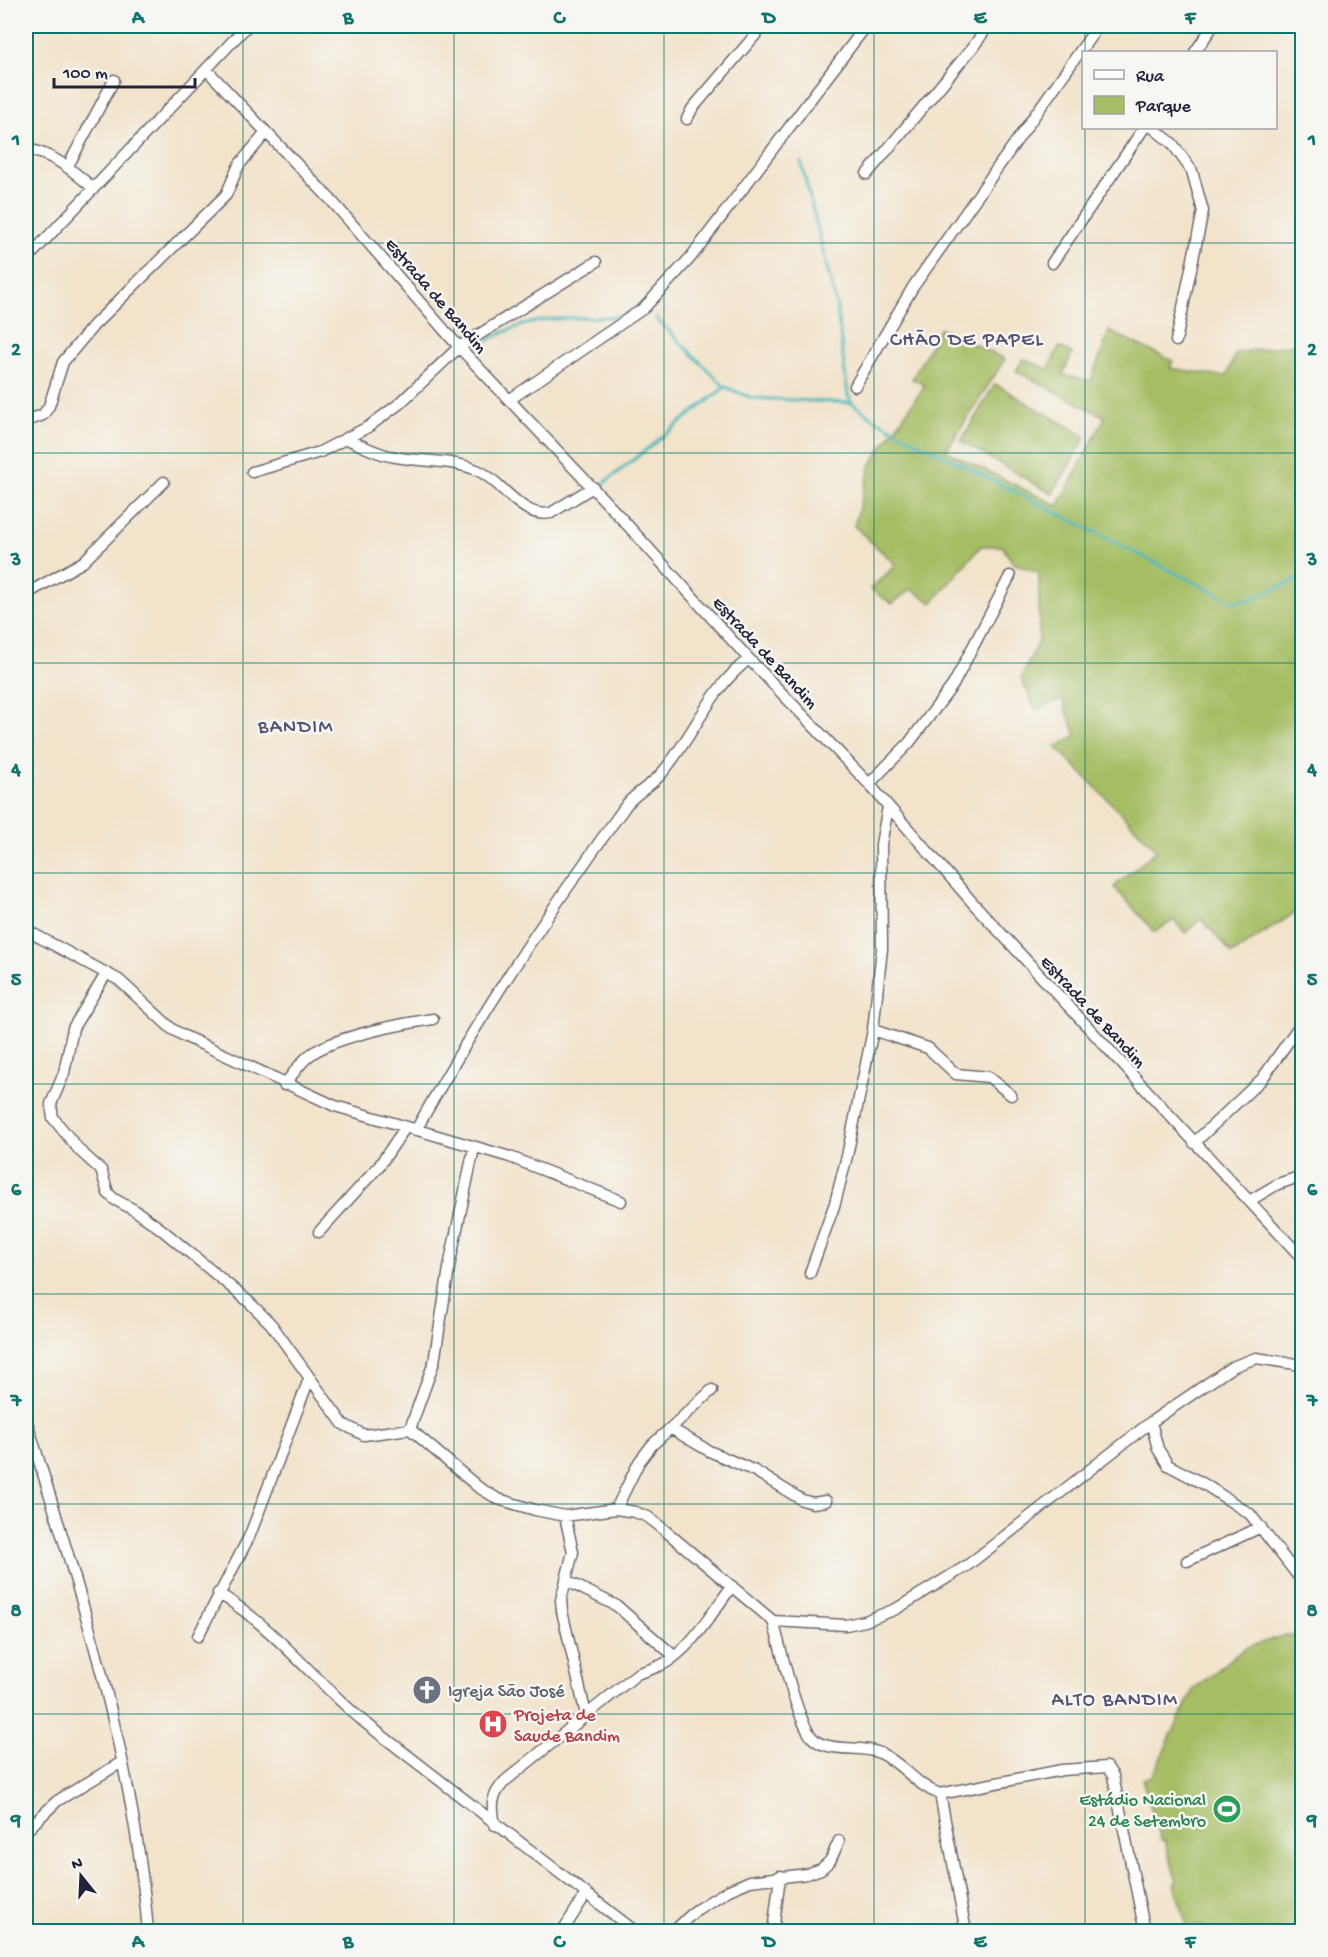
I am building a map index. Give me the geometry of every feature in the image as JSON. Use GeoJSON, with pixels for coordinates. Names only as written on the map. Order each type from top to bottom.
{"type":"FeatureCollection","features":[{"type":"Feature","properties":{"kind":"street"},"geometry":{"type":"LineString","coordinates":[[26,260],[247,26]]}},
{"type":"Feature","properties":{"kind":"street"},"geometry":{"type":"LineString","coordinates":[[687,119],[692,109],[763,26]]}},
{"type":"Feature","properties":{"kind":"street"},"geometry":{"type":"LineString","coordinates":[[509,400],[644,308],[668,285],[692,257],[866,26]]}},
{"type":"Feature","properties":{"kind":"street"},"geometry":{"type":"LineString","coordinates":[[867,174],[988,26]]}},
{"type":"Feature","properties":{"kind":"street"},"geometry":{"type":"LineString","coordinates":[[855,386],[913,287],[1098,26]]}},
{"type":"Feature","properties":{"kind":"street"},"geometry":{"type":"LineString","coordinates":[[1196,51],[1213,26]]}},
{"type":"Feature","properties":{"kind":"street","name":"Estrada de Bandim"},"geometry":{"type":"LineString","coordinates":[[206,69],[265,134],[343,213],[459,346],[593,487],[749,659],[869,784],[972,902],[1302,1258]]}},
{"type":"Feature","properties":{"kind":"street"},"geometry":{"type":"LineString","coordinates":[[68,166],[114,80]]}},
{"type":"Feature","properties":{"kind":"street"},"geometry":{"type":"LineString","coordinates":[[1052,263],[1143,129]]}},
{"type":"Feature","properties":{"kind":"street"},"geometry":{"type":"LineString","coordinates":[[1154,129],[1172,143],[1182,155],[1197,185],[1202,205],[1176,341]]}},
{"type":"Feature","properties":{"kind":"street"},"geometry":{"type":"LineString","coordinates":[[26,422],[43,415],[49,406],[63,362],[69,354],[94,325],[226,195],[239,165],[265,134]]}},
{"type":"Feature","properties":{"kind":"street"},"geometry":{"type":"LineString","coordinates":[[26,149],[43,152],[68,166],[93,188]]}},
{"type":"Feature","properties":{"kind":"street"},"geometry":{"type":"LineString","coordinates":[[252,472],[294,461],[346,439],[399,404],[459,346],[596,262]]}},
{"type":"Feature","properties":{"kind":"street"},"geometry":{"type":"LineString","coordinates":[[346,439],[390,456],[471,468],[492,479],[516,501],[544,515],[593,487]]}},
{"type":"Feature","properties":{"kind":"street"},"geometry":{"type":"LineString","coordinates":[[26,594],[83,562],[164,482]]}},
{"type":"Feature","properties":{"kind":"street"},"geometry":{"type":"LineString","coordinates":[[869,784],[909,743],[953,685],[1010,576]]}},
{"type":"Feature","properties":{"kind":"street"},"geometry":{"type":"LineString","coordinates":[[319,1232],[410,1129],[551,908],[627,804],[638,791],[660,776],[674,758],[724,681],[749,659]]}},
{"type":"Feature","properties":{"kind":"street"},"geometry":{"type":"LineString","coordinates":[[810,1273],[835,1203],[848,1156],[873,1030],[882,949],[881,844],[888,807]]}},
{"type":"Feature","properties":{"kind":"street"},"geometry":{"type":"LineString","coordinates":[[26,930],[128,987],[178,1033],[284,1084],[335,1106],[531,1164],[621,1202]]}},
{"type":"Feature","properties":{"kind":"street"},"geometry":{"type":"LineString","coordinates":[[106,974],[73,1028],[64,1073],[51,1104],[53,1118],[80,1151],[101,1170],[108,1193],[114,1199],[144,1217],[249,1302],[271,1324],[343,1424],[353,1432],[364,1435],[410,1429],[478,1487],[498,1498],[565,1516],[616,1509],[648,1517],[773,1621],[792,1688],[810,1734],[816,1741],[826,1746],[868,1749],[882,1754],[923,1787],[940,1794],[1062,1770],[1107,1767],[1113,1776],[1145,1932]]}},
{"type":"Feature","properties":{"kind":"street"},"geometry":{"type":"LineString","coordinates":[[284,1084],[306,1058],[317,1050],[390,1026],[433,1018]]}},
{"type":"Feature","properties":{"kind":"street"},"geometry":{"type":"LineString","coordinates":[[1194,1143],[1262,1079],[1302,1022]]}},
{"type":"Feature","properties":{"kind":"street"},"geometry":{"type":"LineString","coordinates":[[873,1030],[928,1048],[956,1074],[989,1077],[1011,1095]]}},
{"type":"Feature","properties":{"kind":"street"},"geometry":{"type":"LineString","coordinates":[[410,1429],[434,1362],[450,1262],[474,1148]]}},
{"type":"Feature","properties":{"kind":"street"},"geometry":{"type":"LineString","coordinates":[[1249,1201],[1278,1184],[1302,1176]]}},
{"type":"Feature","properties":{"kind":"street"},"geometry":{"type":"LineString","coordinates":[[773,1621],[846,1624],[865,1621],[896,1609],[968,1565],[1151,1422],[1247,1360],[1273,1359],[1302,1365]]}},
{"type":"Feature","properties":{"kind":"street"},"geometry":{"type":"LineString","coordinates":[[198,1636],[250,1535],[309,1379]]}},
{"type":"Feature","properties":{"kind":"street"},"geometry":{"type":"LineString","coordinates":[[616,1509],[639,1462],[652,1445],[672,1429],[711,1390]]}},
{"type":"Feature","properties":{"kind":"street"},"geometry":{"type":"LineString","coordinates":[[26,1419],[104,1683],[138,1843],[148,1932]]}},
{"type":"Feature","properties":{"kind":"street"},"geometry":{"type":"LineString","coordinates":[[1151,1422],[1158,1449],[1167,1465],[1239,1505],[1261,1527],[1295,1575],[1302,1581]]}},
{"type":"Feature","properties":{"kind":"street"},"geometry":{"type":"LineString","coordinates":[[672,1429],[709,1451],[755,1471],[802,1500],[813,1503],[826,1501]]}},
{"type":"Feature","properties":{"kind":"street"},"geometry":{"type":"LineString","coordinates":[[565,1516],[573,1552],[561,1600],[562,1611],[586,1715]]}},
{"type":"Feature","properties":{"kind":"street"},"geometry":{"type":"LineString","coordinates":[[1187,1561],[1261,1527]]}},
{"type":"Feature","properties":{"kind":"street"},"geometry":{"type":"LineString","coordinates":[[567,1581],[617,1606],[674,1656]]}},
{"type":"Feature","properties":{"kind":"street"},"geometry":{"type":"LineString","coordinates":[[495,1825],[491,1802],[494,1793],[540,1749],[637,1674],[661,1666],[674,1656],[686,1645],[732,1586]]}},
{"type":"Feature","properties":{"kind":"street"},"geometry":{"type":"LineString","coordinates":[[219,1593],[264,1624],[330,1693],[495,1825],[545,1860],[636,1932]]}},
{"type":"Feature","properties":{"kind":"street"},"geometry":{"type":"LineString","coordinates":[[26,1831],[57,1801],[95,1776],[122,1762]]}},
{"type":"Feature","properties":{"kind":"street"},"geometry":{"type":"LineString","coordinates":[[940,1794],[966,1932]]}},
{"type":"Feature","properties":{"kind":"street"},"geometry":{"type":"LineString","coordinates":[[673,1932],[715,1896],[750,1881],[807,1874],[821,1869],[830,1861],[839,1841]]}},
{"type":"Feature","properties":{"kind":"street"},"geometry":{"type":"LineString","coordinates":[[773,1932],[777,1920],[780,1876]]}},
{"type":"Feature","properties":{"kind":"street"},"geometry":{"type":"LineString","coordinates":[[562,1932],[586,1894]]}},
{"type":"Feature","properties":{"kind":"green space"},"geometry":{"type":"Polygon","coordinates":[[[940,328],[1005,359],[946,451],[1058,506],[1105,417],[1016,371],[1023,359],[1048,369],[1059,347],[1072,353],[1063,375],[1091,381],[1109,331],[1173,361],[1170,368],[1226,377],[1236,353],[1302,343],[1302,908],[1232,954],[1201,919],[1185,933],[1174,920],[1155,932],[1114,887],[1157,850],[1056,747],[1076,735],[1062,699],[1036,710],[1021,678],[1039,640],[1039,573],[1013,563],[1002,546],[981,546],[932,603],[911,589],[892,604],[870,589],[896,565],[854,526],[871,464],[925,385],[912,379],[940,328]]]}},
{"type":"Feature","properties":{"kind":"green space"},"geometry":{"type":"Polygon","coordinates":[[[995,384],[1086,437],[1052,494],[961,441],[995,384]]]}},
{"type":"Feature","properties":{"kind":"green space","name":"Estádio Nacional 24 de Setembro"},"geometry":{"type":"Polygon","coordinates":[[[1286,1635],[1302,1636],[1302,1931],[1210,1931],[1200,1925],[1188,1929],[1174,1884],[1177,1883],[1165,1840],[1161,1840],[1142,1779],[1152,1776],[1193,1690],[1245,1648],[1286,1635]]]}},
{"type":"Feature","properties":{"kind":"waterway"},"geometry":{"type":"LineString","coordinates":[[801,162],[836,303],[848,395],[852,403]]}},
{"type":"Feature","properties":{"kind":"waterway"},"geometry":{"type":"LineString","coordinates":[[479,346],[514,328],[530,323],[563,318],[619,317]]}},
{"type":"Feature","properties":{"kind":"waterway"},"geometry":{"type":"LineString","coordinates":[[656,318],[725,387],[752,398],[852,403],[873,418],[913,440],[1231,601],[1247,600],[1302,578]]}},
{"type":"Feature","properties":{"kind":"waterway"},"geometry":{"type":"LineString","coordinates":[[603,484],[725,387]]}},
{"type":"Feature","properties":{"kind":"place","name":"Igreja São José"},"geometry":{"type":"Point","coordinates":[427,1690]}},
{"type":"Feature","properties":{"kind":"place","name":"Projeta de Saude Bandim"},"geometry":{"type":"Point","coordinates":[493,1724]}},
{"type":"Feature","properties":{"kind":"place","name":"Estádio Nacional 24 de Setembro"},"geometry":{"type":"Point","coordinates":[1227,1809]}},
{"type":"Feature","properties":{"kind":"district","name":"CHÃO DE PAPEL"},"geometry":{"type":"Point","coordinates":[967,338]}},
{"type":"Feature","properties":{"kind":"district","name":"BANDIM"},"geometry":{"type":"Point","coordinates":[296,725]}},
{"type":"Feature","properties":{"kind":"district","name":"ALTO BANDIM"},"geometry":{"type":"Point","coordinates":[1115,1698]}}]}
